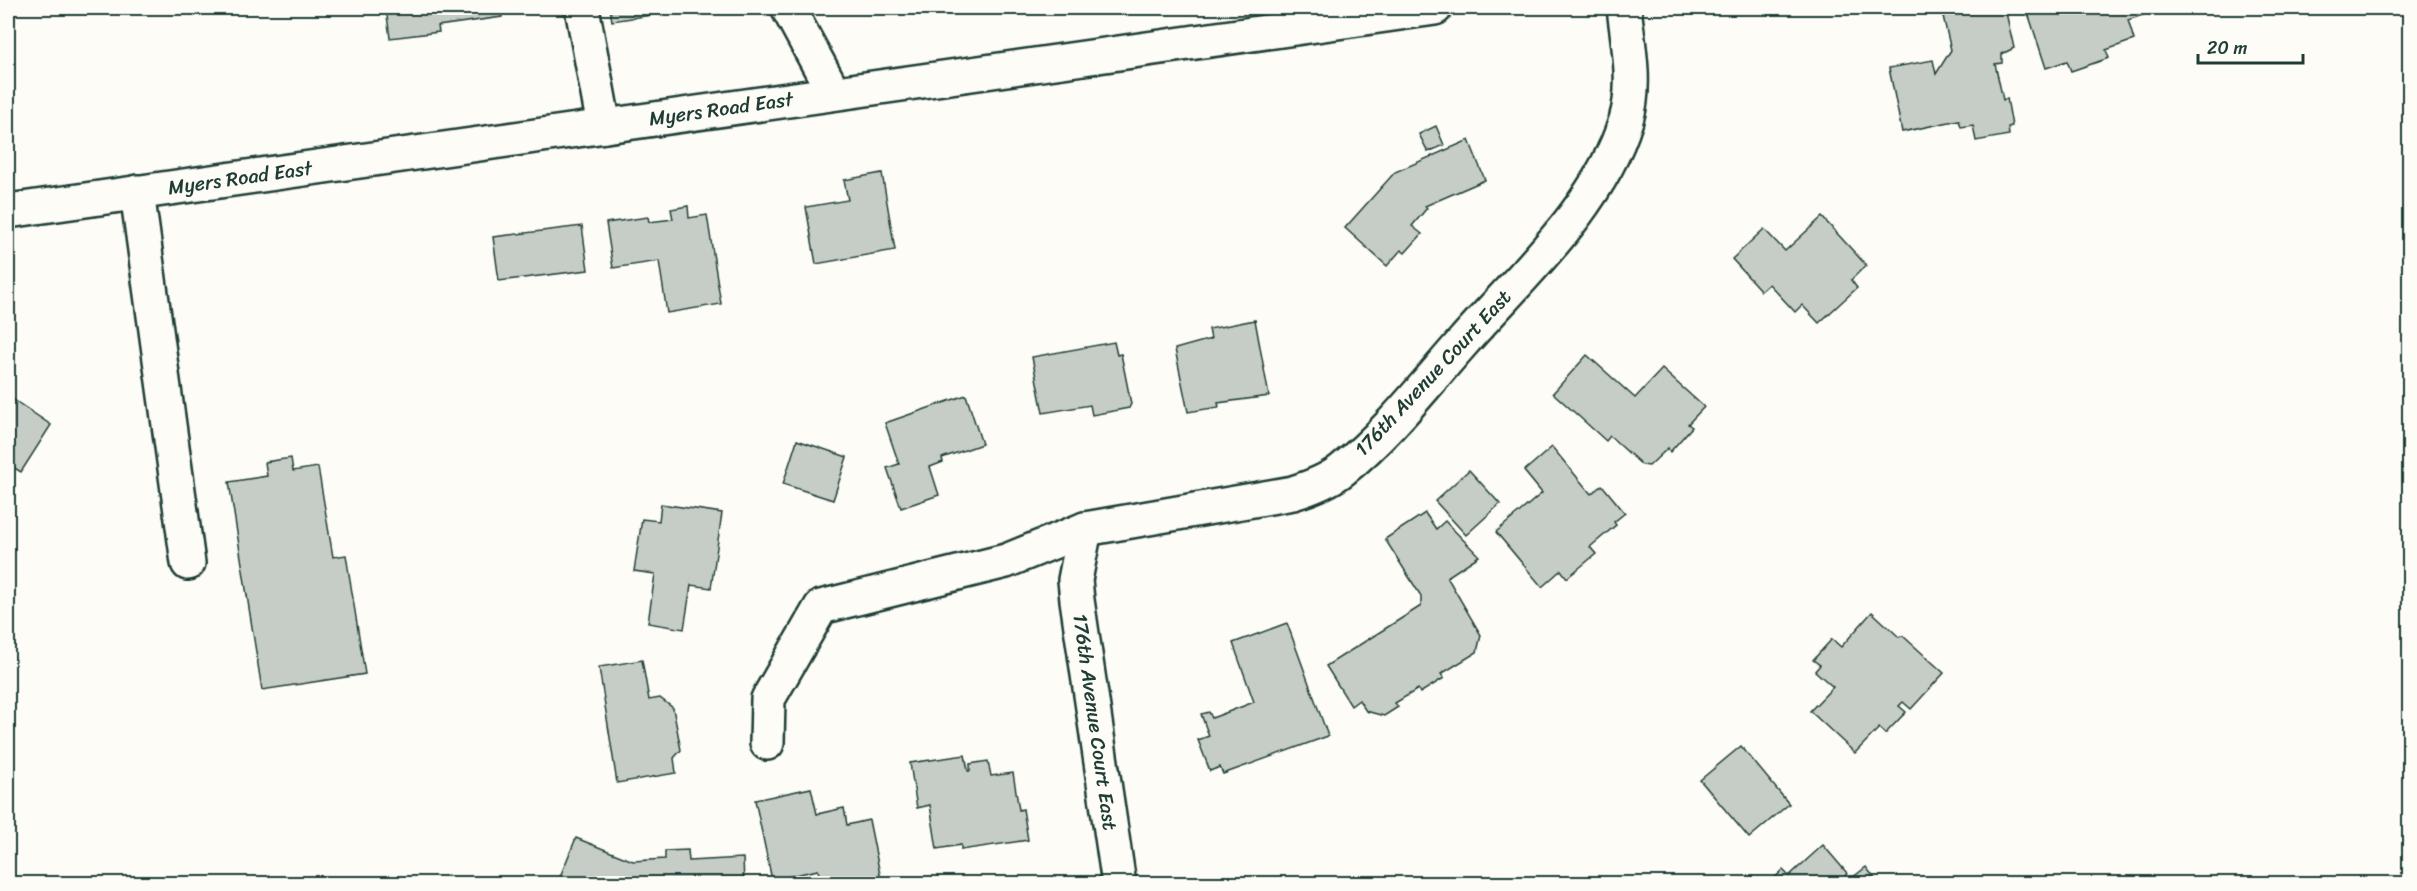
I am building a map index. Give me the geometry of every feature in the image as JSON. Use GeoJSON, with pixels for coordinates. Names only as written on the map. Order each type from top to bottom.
{"type":"FeatureCollection","features":[{"type":"Feature","properties":{"kind":"street"},"geometry":{"type":"LineString","coordinates":[[582,8],[604,126]]}},
{"type":"Feature","properties":{"kind":"street"},"geometry":{"type":"LineString","coordinates":[[788,8],[834,93]]}},
{"type":"Feature","properties":{"kind":"street","name":"Myers Road East"},"geometry":{"type":"LineString","coordinates":[[8,211],[834,93],[1351,13],[1435,8]]}},
{"type":"Feature","properties":{"kind":"street","name":"176th Avenue Court East"},"geometry":{"type":"LineString","coordinates":[[1119,884],[1075,580],[1085,529],[1293,493],[1312,487],[1340,472],[1379,437],[1578,212],[1613,155],[1627,119],[1630,96],[1624,8]]}},
{"type":"Feature","properties":{"kind":"street"},"geometry":{"type":"LineString","coordinates":[[137,192],[188,563]]}},
{"type":"Feature","properties":{"kind":"street"},"geometry":{"type":"LineString","coordinates":[[766,743],[768,699],[820,607],[1006,561],[1085,529]]}},
{"type":"Feature","properties":{"kind":"building"},"geometry":{"type":"Polygon","coordinates":[[[386,8],[500,8],[502,17],[438,26],[439,32],[390,38],[386,8]]]}},
{"type":"Feature","properties":{"kind":"building"},"geometry":{"type":"Polygon","coordinates":[[[610,8],[650,8],[651,15],[612,21],[610,8]]]}},
{"type":"Feature","properties":{"kind":"building"},"geometry":{"type":"Polygon","coordinates":[[[1981,8],[2005,8],[2014,48],[2002,54],[2002,63],[1995,64],[2003,100],[2007,98],[2012,126],[2008,127],[2009,135],[1976,141],[1973,125],[1961,127],[1959,120],[1902,132],[1889,68],[1933,60],[1936,74],[1951,50],[1943,16],[1981,8]]]}},
{"type":"Feature","properties":{"kind":"building"},"geometry":{"type":"Polygon","coordinates":[[[2046,8],[2163,8],[2128,20],[2134,40],[2106,50],[2109,58],[2071,71],[2067,61],[2046,68],[2028,13],[2046,8]]]}},
{"type":"Feature","properties":{"kind":"building"},"geometry":{"type":"Polygon","coordinates":[[[1436,126],[1444,145],[1428,152],[1419,134],[1436,126]]]}},
{"type":"Feature","properties":{"kind":"building"},"geometry":{"type":"Polygon","coordinates":[[[1469,140],[1485,180],[1425,206],[1427,208],[1412,226],[1422,234],[1405,253],[1401,250],[1387,266],[1345,228],[1395,172],[1469,140]]]}},
{"type":"Feature","properties":{"kind":"building"},"geometry":{"type":"Polygon","coordinates":[[[882,173],[895,250],[816,264],[806,207],[848,200],[844,180],[882,173]]]}},
{"type":"Feature","properties":{"kind":"building"},"geometry":{"type":"Polygon","coordinates":[[[688,206],[689,218],[707,215],[721,304],[667,313],[659,261],[613,268],[606,223],[648,217],[649,222],[673,219],[671,209],[688,206]]]}},
{"type":"Feature","properties":{"kind":"building"},"geometry":{"type":"Polygon","coordinates":[[[1822,217],[1866,265],[1851,280],[1857,288],[1819,323],[1802,305],[1795,312],[1769,284],[1761,291],[1732,259],[1764,229],[1785,251],[1822,217]]]}},
{"type":"Feature","properties":{"kind":"building"},"geometry":{"type":"Polygon","coordinates":[[[582,226],[588,270],[499,281],[493,237],[582,226]]]}},
{"type":"Feature","properties":{"kind":"building"},"geometry":{"type":"Polygon","coordinates":[[[1255,320],[1269,396],[1218,403],[1219,407],[1188,412],[1175,349],[1211,339],[1209,329],[1255,320]]]}},
{"type":"Feature","properties":{"kind":"building"},"geometry":{"type":"Polygon","coordinates":[[[1114,342],[1117,355],[1121,354],[1131,404],[1129,408],[1092,415],[1090,405],[1043,413],[1032,357],[1114,342]]]}},
{"type":"Feature","properties":{"kind":"building"},"geometry":{"type":"Polygon","coordinates":[[[1587,355],[1635,398],[1662,369],[1704,407],[1688,424],[1692,427],[1670,452],[1668,448],[1649,466],[1642,465],[1610,436],[1606,441],[1553,393],[1587,355]]]}},
{"type":"Feature","properties":{"kind":"building"},"geometry":{"type":"Polygon","coordinates":[[[966,395],[982,444],[942,458],[943,462],[930,467],[939,495],[901,508],[887,468],[899,464],[885,423],[966,395]]]}},
{"type":"Feature","properties":{"kind":"building"},"geometry":{"type":"Polygon","coordinates":[[[8,396],[51,425],[21,472],[8,464],[8,396]]]}},
{"type":"Feature","properties":{"kind":"building"},"geometry":{"type":"Polygon","coordinates":[[[797,440],[847,457],[833,500],[783,484],[797,440]]]}},
{"type":"Feature","properties":{"kind":"building"},"geometry":{"type":"Polygon","coordinates":[[[1552,447],[1591,494],[1602,485],[1625,513],[1614,522],[1616,525],[1590,547],[1596,554],[1567,578],[1561,570],[1542,587],[1496,532],[1542,493],[1524,471],[1552,447]]]}},
{"type":"Feature","properties":{"kind":"building"},"geometry":{"type":"Polygon","coordinates":[[[291,458],[293,471],[318,467],[333,557],[346,555],[365,674],[262,690],[229,482],[267,476],[265,462],[291,458]]]}},
{"type":"Feature","properties":{"kind":"building"},"geometry":{"type":"Polygon","coordinates":[[[1469,470],[1500,504],[1466,535],[1435,501],[1469,470]]]}},
{"type":"Feature","properties":{"kind":"building"},"geometry":{"type":"Polygon","coordinates":[[[661,504],[722,513],[711,588],[691,585],[684,629],[648,623],[655,574],[634,571],[642,519],[659,521],[661,504]]]}},
{"type":"Feature","properties":{"kind":"building"},"geometry":{"type":"Polygon","coordinates":[[[1425,513],[1436,529],[1445,521],[1479,556],[1447,577],[1481,635],[1477,652],[1441,674],[1444,678],[1420,693],[1418,689],[1395,703],[1398,707],[1384,716],[1366,711],[1359,700],[1351,706],[1326,666],[1421,606],[1421,596],[1385,539],[1425,513]]]}},
{"type":"Feature","properties":{"kind":"building"},"geometry":{"type":"Polygon","coordinates":[[[1872,612],[1944,673],[1911,709],[1903,702],[1899,706],[1906,712],[1885,734],[1879,728],[1855,753],[1810,711],[1833,687],[1815,671],[1820,665],[1813,660],[1832,639],[1841,647],[1872,612]]]}},
{"type":"Feature","properties":{"kind":"building"},"geometry":{"type":"Polygon","coordinates":[[[1287,623],[1328,736],[1223,774],[1220,767],[1210,771],[1198,740],[1209,736],[1201,714],[1209,712],[1212,718],[1254,702],[1233,643],[1287,623]]]}},
{"type":"Feature","properties":{"kind":"building"},"geometry":{"type":"Polygon","coordinates":[[[642,660],[649,700],[660,698],[673,708],[681,750],[674,758],[676,773],[617,783],[599,667],[642,660]]]}},
{"type":"Feature","properties":{"kind":"building"},"geometry":{"type":"Polygon","coordinates":[[[1741,746],[1789,804],[1749,838],[1700,780],[1741,746]]]}},
{"type":"Feature","properties":{"kind":"building"},"geometry":{"type":"Polygon","coordinates":[[[965,755],[968,771],[970,771],[970,764],[988,761],[991,776],[1013,773],[1019,810],[1023,809],[1028,840],[961,850],[961,845],[937,849],[930,805],[917,808],[910,763],[965,755]]]}},
{"type":"Feature","properties":{"kind":"building"},"geometry":{"type":"Polygon","coordinates":[[[811,788],[817,814],[844,808],[847,825],[869,820],[882,884],[821,884],[818,870],[772,880],[755,800],[811,788]]]}},
{"type":"Feature","properties":{"kind":"building"},"geometry":{"type":"Polygon","coordinates":[[[576,838],[633,861],[665,859],[665,851],[688,850],[689,861],[743,858],[744,883],[557,884],[576,838]]]}},
{"type":"Feature","properties":{"kind":"building"},"geometry":{"type":"Polygon","coordinates":[[[1823,845],[1847,873],[1844,878],[1847,882],[1866,867],[1879,884],[1768,884],[1783,870],[1789,876],[1823,845]]]}}]}
